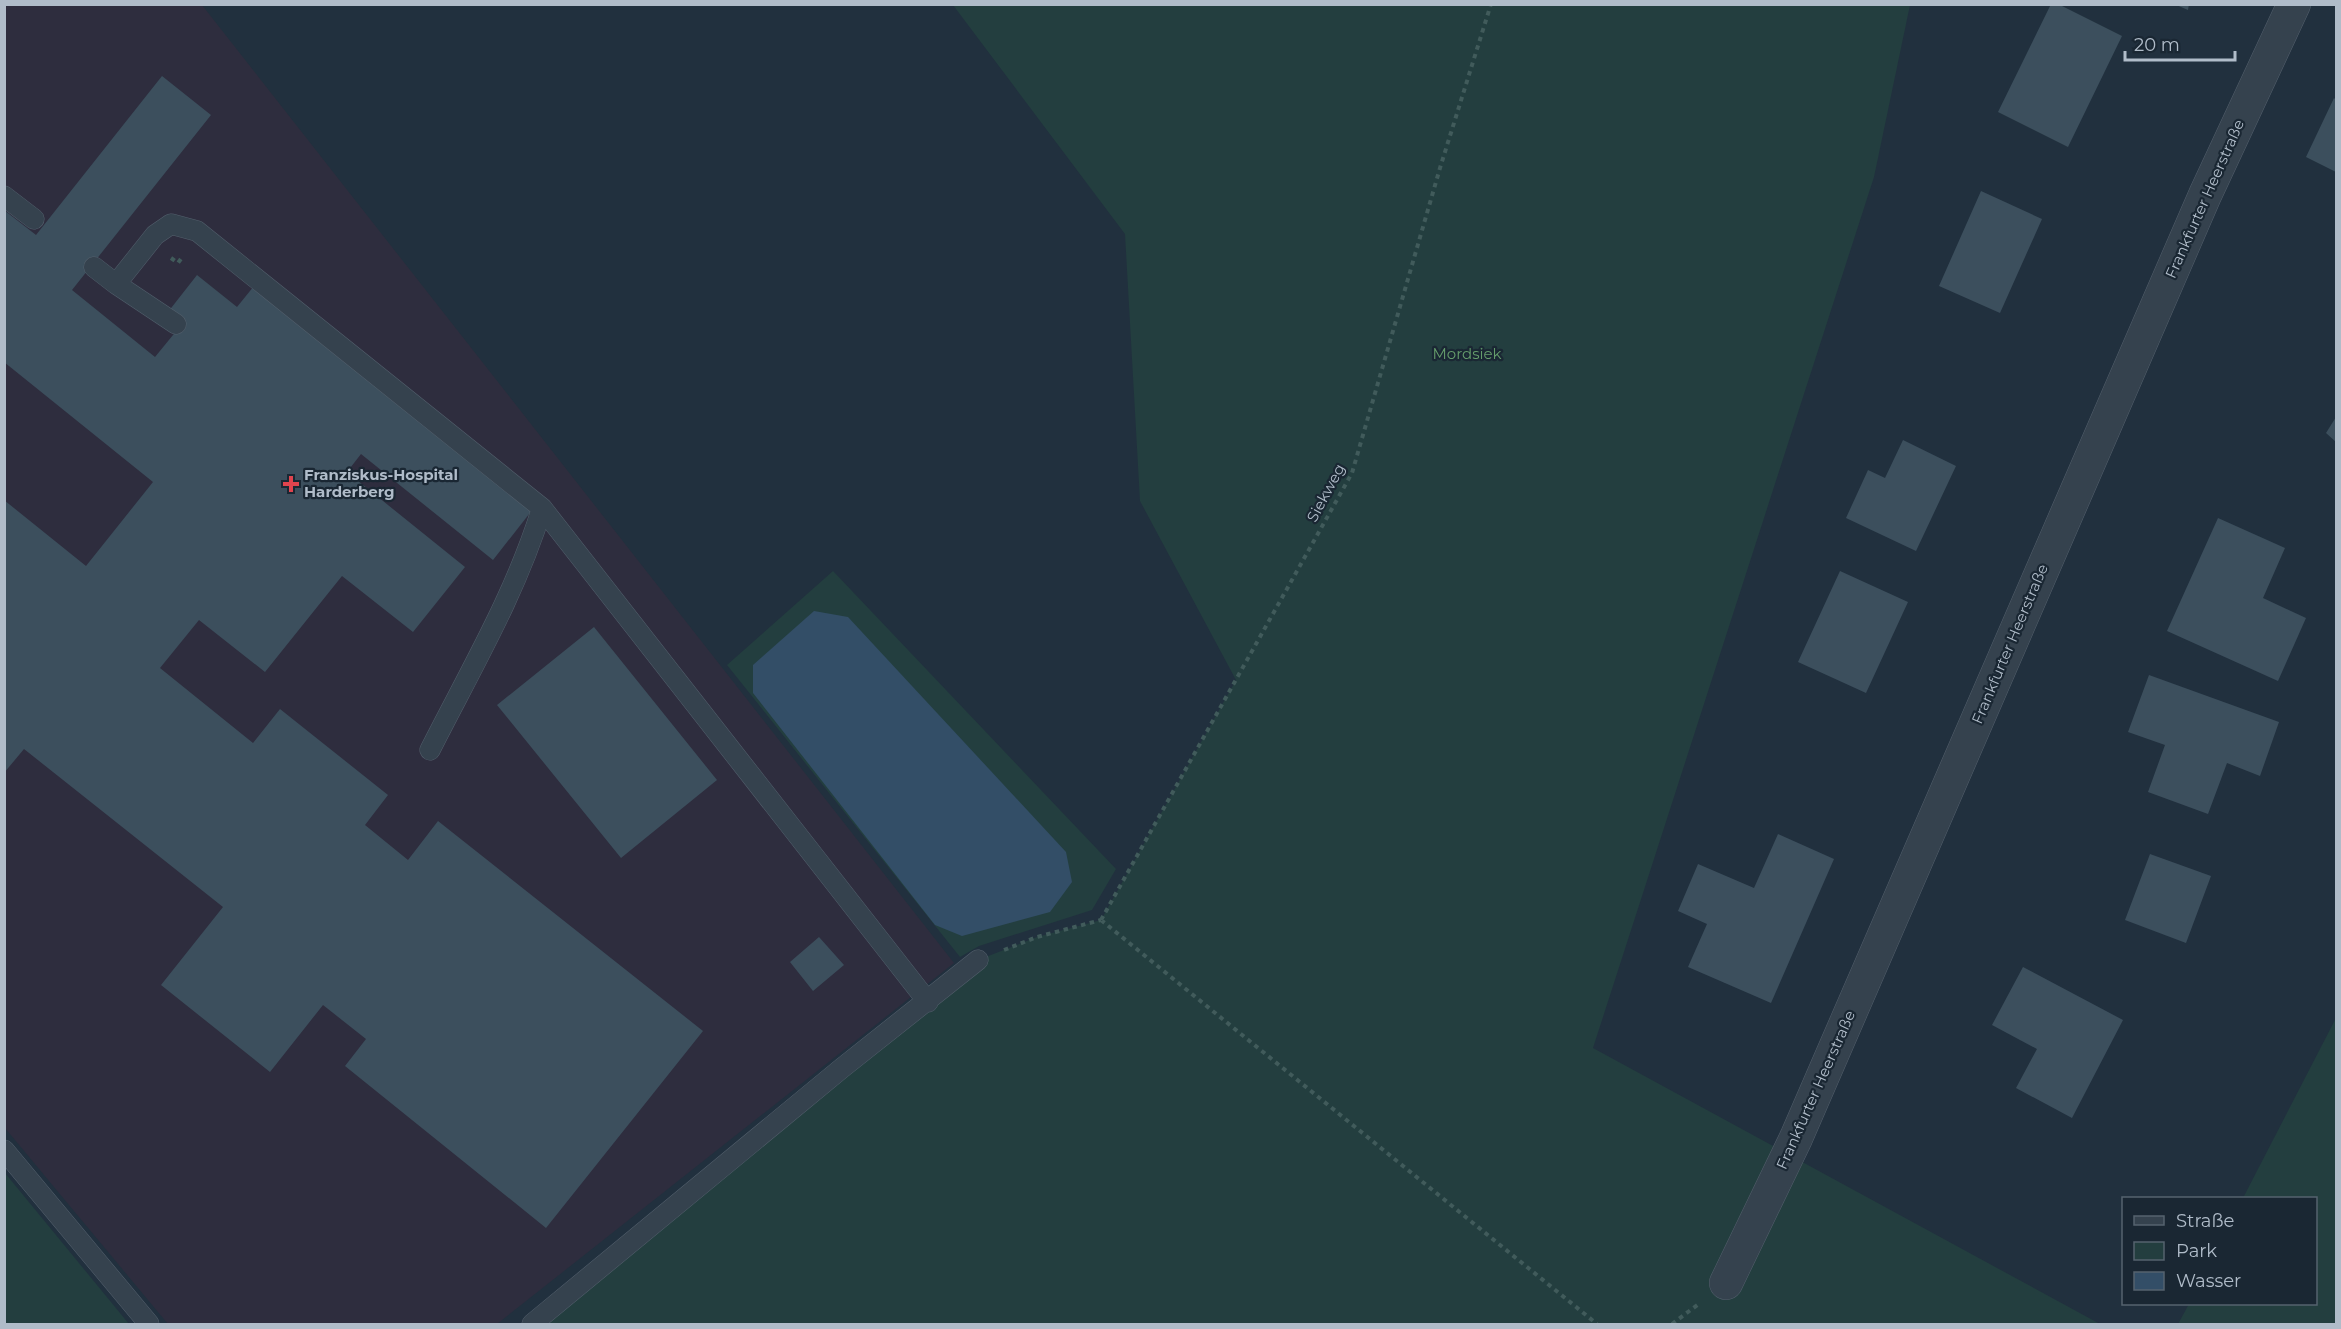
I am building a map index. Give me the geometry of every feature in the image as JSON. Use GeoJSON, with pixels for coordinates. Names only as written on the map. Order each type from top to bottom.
{"type":"FeatureCollection","features":[{"type":"Feature","properties":{"kind":"street","name":"Frankfurter Heerstraße"},"geometry":{"type":"LineString","coordinates":[[1726,1283],[1796,1138],[2205,195],[2294,4]]}},
{"type":"Feature","properties":{"kind":"lane"},"geometry":{"type":"LineString","coordinates":[[4,196],[34,219]]}},
{"type":"Feature","properties":{"kind":"lane"},"geometry":{"type":"LineString","coordinates":[[116,284],[155,235],[163,229],[171,224],[197,231],[542,508],[928,1002]]}},
{"type":"Feature","properties":{"kind":"lane"},"geometry":{"type":"LineString","coordinates":[[94,267],[176,324]]}},
{"type":"Feature","properties":{"kind":"lane"},"geometry":{"type":"LineString","coordinates":[[430,750],[531,544],[542,508]]}},
{"type":"Feature","properties":{"kind":"lane"},"geometry":{"type":"LineString","coordinates":[[532,1324],[842,1068],[978,960]]}},
{"type":"Feature","properties":{"kind":"lane"},"geometry":{"type":"LineString","coordinates":[[4,1150],[149,1324]]}},
{"type":"Feature","properties":{"kind":"path","name":"Siekweg"},"geometry":{"type":"LineString","coordinates":[[1101,920],[1352,473],[1440,168],[1491,4]]}},
{"type":"Feature","properties":{"kind":"path"},"geometry":{"type":"LineString","coordinates":[[978,960],[1037,937],[1101,920],[1597,1324]]}},
{"type":"Feature","properties":{"kind":"shaded area","name":"Franziskus-Hospital Harderberg"},"geometry":{"type":"Polygon","coordinates":[[[4,5],[202,5],[954,963],[497,1324],[168,1324],[5,1128],[4,5]]]}},
{"type":"Feature","properties":{"kind":"green space","name":"Mordsiek"},"geometry":{"type":"Polygon","coordinates":[[[953,5],[1910,5],[1874,177],[1593,1048],[2100,1324],[547,1324],[842,1068],[978,960],[1037,937],[1101,920],[1236,680],[1140,501],[1125,234],[953,5]]]}},
{"type":"Feature","properties":{"kind":"green space"},"geometry":{"type":"Polygon","coordinates":[[[833,571],[1116,869],[1092,910],[979,946],[960,957],[727,665],[833,571]]]}},
{"type":"Feature","properties":{"kind":"green space"},"geometry":{"type":"Polygon","coordinates":[[[2336,1018],[2336,1324],[2178,1324],[2188,1305],[2317,1305],[2317,1197],[2244,1197],[2336,1018]]]}},
{"type":"Feature","properties":{"kind":"green space"},"geometry":{"type":"Polygon","coordinates":[[[5,1173],[129,1324],[5,1324],[5,1173]]]}},
{"type":"Feature","properties":{"kind":"water"},"geometry":{"type":"Polygon","coordinates":[[[814,611],[848,617],[1066,852],[1072,882],[1050,912],[962,936],[935,925],[753,693],[753,665],[814,611]]]}},
{"type":"Feature","properties":{"kind":"building"},"geometry":{"type":"Polygon","coordinates":[[[2051,4],[2058,4],[2122,36],[2068,147],[1998,112],[2051,4]]]}},
{"type":"Feature","properties":{"kind":"building"},"geometry":{"type":"Polygon","coordinates":[[[2174,4],[2189,4],[2188,10],[2174,4]]]}},
{"type":"Feature","properties":{"kind":"building"},"geometry":{"type":"Polygon","coordinates":[[[162,76],[211,115],[72,290],[155,357],[182,324],[168,312],[197,275],[237,307],[254,286],[533,509],[493,560],[361,454],[347,472],[465,567],[413,632],[342,576],[265,672],[199,620],[160,668],[253,743],[280,709],[388,795],[365,825],[408,860],[438,821],[703,1031],[546,1228],[345,1066],[366,1039],[323,1005],[270,1072],[161,985],[223,907],[24,749],[4,773],[4,500],[86,566],[153,482],[4,362],[4,210],[36,235],[162,76]]]}},
{"type":"Feature","properties":{"kind":"building"},"geometry":{"type":"Polygon","coordinates":[[[2334,98],[2336,100],[2336,172],[2306,157],[2334,98]]]}},
{"type":"Feature","properties":{"kind":"building"},"geometry":{"type":"Polygon","coordinates":[[[1981,191],[2042,219],[2000,313],[1939,286],[1981,191]]]}},
{"type":"Feature","properties":{"kind":"building"},"geometry":{"type":"Polygon","coordinates":[[[2336,417],[2336,442],[2326,433],[2336,417]]]}},
{"type":"Feature","properties":{"kind":"building"},"geometry":{"type":"Polygon","coordinates":[[[1903,440],[1956,466],[1916,551],[1846,518],[1868,470],[1885,478],[1903,440]]]}},
{"type":"Feature","properties":{"kind":"building"},"geometry":{"type":"Polygon","coordinates":[[[2218,518],[2285,548],[2263,598],[2306,618],[2278,681],[2167,631],[2218,518]]]}},
{"type":"Feature","properties":{"kind":"building"},"geometry":{"type":"Polygon","coordinates":[[[1840,571],[1908,602],[1866,693],[1798,662],[1840,571]]]}},
{"type":"Feature","properties":{"kind":"building"},"geometry":{"type":"Polygon","coordinates":[[[594,627],[717,780],[621,858],[497,705],[594,627]]]}},
{"type":"Feature","properties":{"kind":"building"},"geometry":{"type":"Polygon","coordinates":[[[2149,675],[2279,722],[2260,776],[2227,763],[2208,814],[2148,792],[2165,745],[2128,732],[2149,675]]]}},
{"type":"Feature","properties":{"kind":"building"},"geometry":{"type":"Polygon","coordinates":[[[1778,834],[1834,859],[1771,1003],[1688,967],[1707,924],[1678,911],[1698,864],[1754,888],[1778,834]]]}},
{"type":"Feature","properties":{"kind":"building"},"geometry":{"type":"Polygon","coordinates":[[[2150,854],[2211,876],[2186,943],[2125,920],[2150,854]]]}},
{"type":"Feature","properties":{"kind":"building"},"geometry":{"type":"Polygon","coordinates":[[[819,937],[844,965],[813,991],[790,962],[819,937]]]}},
{"type":"Feature","properties":{"kind":"building"},"geometry":{"type":"Polygon","coordinates":[[[2023,967],[2123,1020],[2072,1118],[2016,1088],[2037,1049],[1992,1025],[2023,967]]]}},
{"type":"Feature","properties":{"kind":"place","name":"Franziskus-Hospital Harderberg"},"geometry":{"type":"Point","coordinates":[291,484]}}]}
